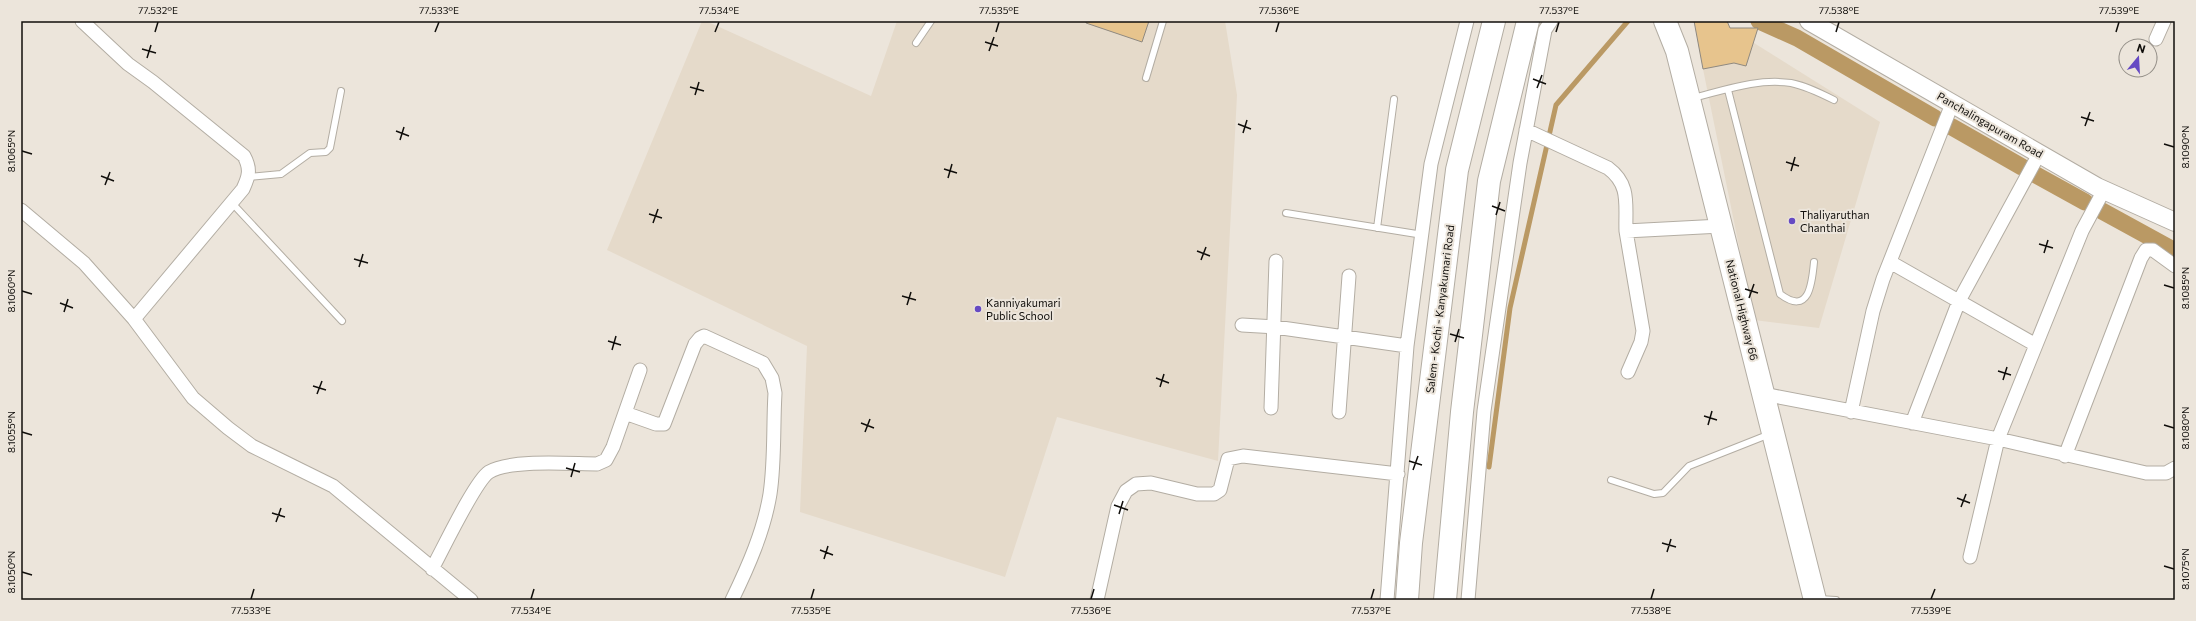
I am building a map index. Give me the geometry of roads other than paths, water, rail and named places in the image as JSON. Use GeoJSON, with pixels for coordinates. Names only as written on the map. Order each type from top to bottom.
{"type":"FeatureCollection","features":[{"type":"Feature","properties":{"kind":"highway","name":"Salem - Kochi - Kanyakumari Road"},"geometry":{"type":"LineString","coordinates":[[1407,600],[1412,536],[1457,170],[1494,21]]}},
{"type":"Feature","properties":{"kind":"highway"},"geometry":{"type":"LineString","coordinates":[[1445,600],[1462,412],[1489,181],[1528,21]]}},
{"type":"Feature","properties":{"kind":"highway","name":"National Highway 66"},"geometry":{"type":"LineString","coordinates":[[1665,21],[1677,51],[1815,599]]}},
{"type":"Feature","properties":{"kind":"street"},"geometry":{"type":"LineString","coordinates":[[82,21],[128,64],[153,82],[244,156],[250,167],[249,177],[243,189],[134,319]]}},
{"type":"Feature","properties":{"kind":"street"},"geometry":{"type":"LineString","coordinates":[[1387,600],[1408,346],[1431,164],[1467,21]]}},
{"type":"Feature","properties":{"kind":"street"},"geometry":{"type":"LineString","coordinates":[[1468,600],[1484,412],[1526,130],[1545,30],[1552,21]]}},
{"type":"Feature","properties":{"kind":"street","name":"Panchalingapuram Road"},"geometry":{"type":"LineString","coordinates":[[1809,21],[2104,190],[2175,222]]}},
{"type":"Feature","properties":{"kind":"street"},"geometry":{"type":"LineString","coordinates":[[2156,38],[2164,21]]}},
{"type":"Feature","properties":{"kind":"street"},"geometry":{"type":"LineString","coordinates":[[1851,412],[1873,312],[1890,262],[1952,104]]}},
{"type":"Feature","properties":{"kind":"street"},"geometry":{"type":"LineString","coordinates":[[1526,130],[1608,168],[1618,175],[1625,186],[1626,231],[1642,331],[1640,342],[1628,372]]}},
{"type":"Feature","properties":{"kind":"street"},"geometry":{"type":"LineString","coordinates":[[1912,422],[1959,301],[2039,154]]}},
{"type":"Feature","properties":{"kind":"street"},"geometry":{"type":"LineString","coordinates":[[1970,558],[1998,439],[2082,231],[2104,190]]}},
{"type":"Feature","properties":{"kind":"street"},"geometry":{"type":"LineString","coordinates":[[21,210],[84,263],[134,319],[193,398],[252,446],[333,486],[471,600]]}},
{"type":"Feature","properties":{"kind":"street"},"geometry":{"type":"LineString","coordinates":[[1626,231],[1721,226]]}},
{"type":"Feature","properties":{"kind":"street"},"geometry":{"type":"LineString","coordinates":[[2065,456],[2141,258],[2146,250],[2153,250],[2175,266]]}},
{"type":"Feature","properties":{"kind":"street"},"geometry":{"type":"LineString","coordinates":[[1271,408],[1275,327],[1276,261]]}},
{"type":"Feature","properties":{"kind":"street"},"geometry":{"type":"LineString","coordinates":[[1890,262],[2036,345]]}},
{"type":"Feature","properties":{"kind":"street"},"geometry":{"type":"LineString","coordinates":[[1339,412],[1346,336],[1349,276]]}},
{"type":"Feature","properties":{"kind":"street"},"geometry":{"type":"LineString","coordinates":[[1242,325],[1275,327],[1408,346]]}},
{"type":"Feature","properties":{"kind":"street"},"geometry":{"type":"LineString","coordinates":[[625,413],[656,424],[664,424],[695,344],[704,336],[763,364],[772,378],[775,393],[770,492],[764,520],[744,575],[732,600]]}},
{"type":"Feature","properties":{"kind":"street"},"geometry":{"type":"LineString","coordinates":[[432,569],[476,487],[488,473],[505,466],[597,464],[606,460],[613,447],[640,370]]}},
{"type":"Feature","properties":{"kind":"street"},"geometry":{"type":"LineString","coordinates":[[1763,394],[1998,439],[2065,456],[2146,473],[2166,473],[2175,468]]}},
{"type":"Feature","properties":{"kind":"street"},"geometry":{"type":"LineString","coordinates":[[1097,600],[1118,506],[1126,491],[1136,484],[1151,483],[1197,494],[1214,494],[1220,490],[1228,459],[1243,456],[1398,474]]}},
{"type":"Feature","properties":{"kind":"lane"},"geometry":{"type":"LineString","coordinates":[[916,43],[931,21]]}},
{"type":"Feature","properties":{"kind":"lane"},"geometry":{"type":"LineString","coordinates":[[1146,78],[1163,21]]}},
{"type":"Feature","properties":{"kind":"lane"},"geometry":{"type":"LineString","coordinates":[[1689,98],[1760,82],[1792,84],[1834,100]]}},
{"type":"Feature","properties":{"kind":"lane"},"geometry":{"type":"LineString","coordinates":[[1728,90],[1780,294],[1789,300],[1797,301],[1807,296],[1811,289],[1814,262]]}},
{"type":"Feature","properties":{"kind":"lane"},"geometry":{"type":"LineString","coordinates":[[249,177],[281,174],[310,153],[326,152],[330,148],[342,91]]}},
{"type":"Feature","properties":{"kind":"lane"},"geometry":{"type":"LineString","coordinates":[[1377,228],[1394,99]]}},
{"type":"Feature","properties":{"kind":"lane"},"geometry":{"type":"LineString","coordinates":[[232,203],[342,321]]}},
{"type":"Feature","properties":{"kind":"lane"},"geometry":{"type":"LineString","coordinates":[[1286,213],[1423,235]]}},
{"type":"Feature","properties":{"kind":"lane"},"geometry":{"type":"LineString","coordinates":[[1611,480],[1654,494],[1663,493],[1689,466],[1773,433]]}},
{"type":"Feature","properties":{"kind":"lane"},"geometry":{"type":"LineString","coordinates":[[1815,599],[1836,600]]}},
{"type":"Feature","properties":{"kind":"waterway"},"geometry":{"type":"LineString","coordinates":[[1489,467],[1510,308],[1556,105],[1628,21]]}},
{"type":"Feature","properties":{"kind":"waterway"},"geometry":{"type":"LineString","coordinates":[[1759,21],[1797,38],[1935,118]]}},
{"type":"Feature","properties":{"kind":"waterway"},"geometry":{"type":"LineString","coordinates":[[1952,127],[2022,167]]}},
{"type":"Feature","properties":{"kind":"waterway"},"geometry":{"type":"LineString","coordinates":[[2036,175],[2085,202]]}},
{"type":"Feature","properties":{"kind":"waterway"},"geometry":{"type":"LineString","coordinates":[[2102,211],[2175,251]]}},
{"type":"Feature","properties":{"kind":"place","name":"Thaliyaruthan Chanthai"},"geometry":{"type":"Point","coordinates":[1792,221]}},
{"type":"Feature","properties":{"kind":"place","name":"Kanniyakumari Public School"},"geometry":{"type":"Point","coordinates":[978,309]}}]}
